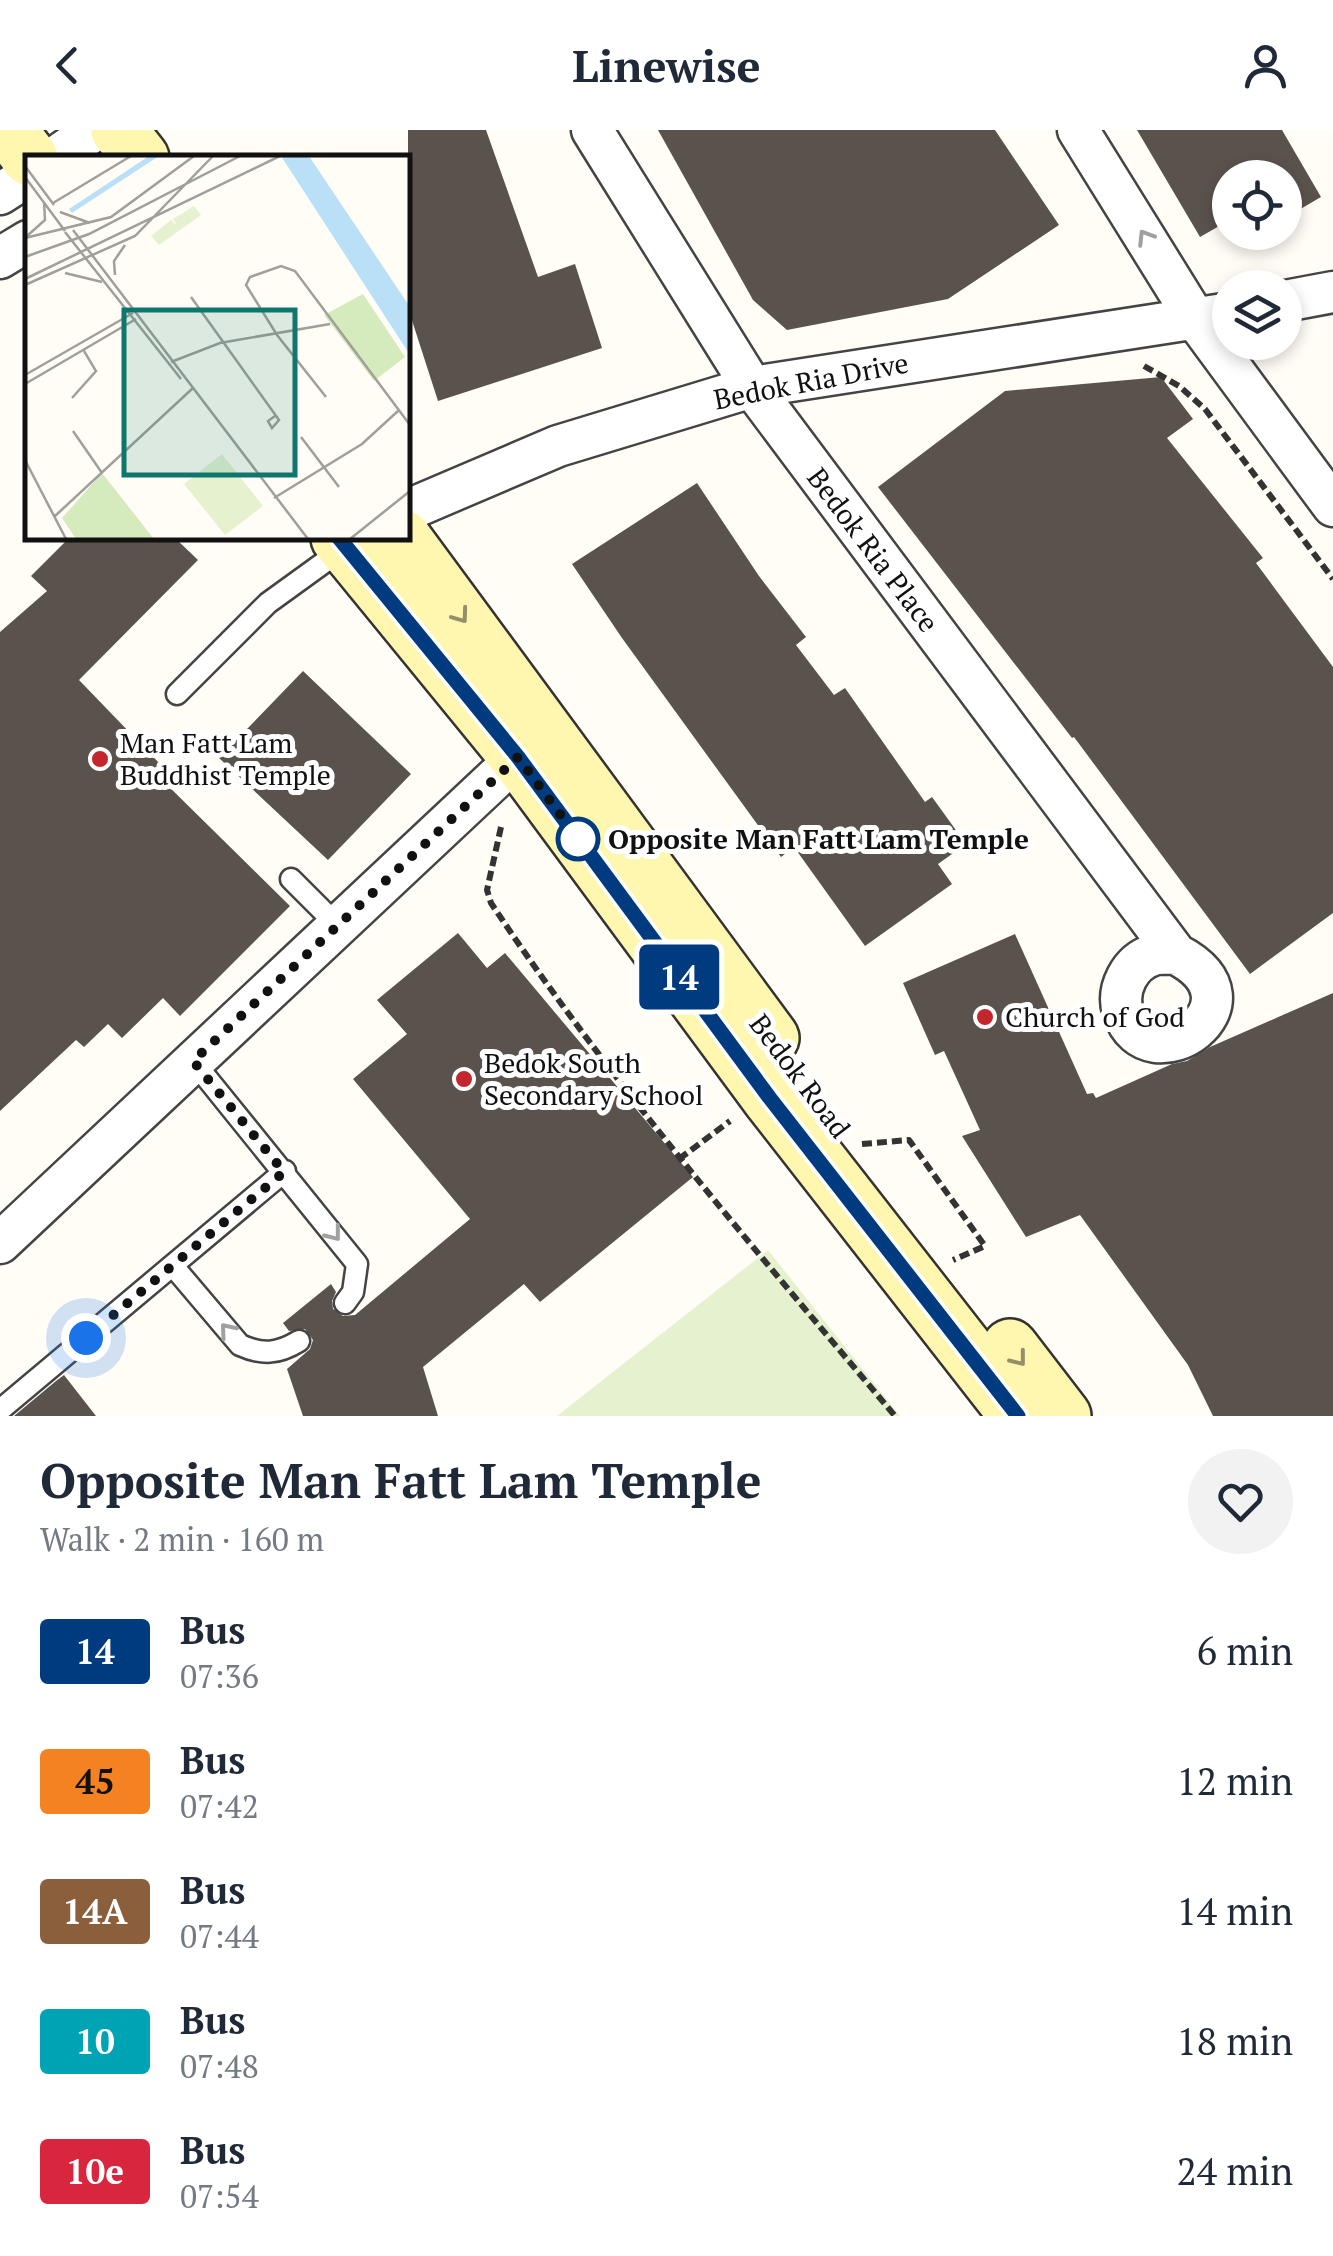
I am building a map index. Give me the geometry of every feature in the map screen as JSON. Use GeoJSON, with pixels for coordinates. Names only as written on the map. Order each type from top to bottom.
{"type":"FeatureCollection","features":[{"type":"Feature","properties":{"kind":"main road"},"geometry":{"type":"LineString","coordinates":[[9,130],[28,155]]}},
{"type":"Feature","properties":{"kind":"main road"},"geometry":{"type":"LineString","coordinates":[[119,130],[138,155]]}},
{"type":"Feature","properties":{"kind":"main road","name":"Bedok Road"},"geometry":{"type":"LineString","coordinates":[[404,540],[521,754],[769,1097],[1018,1416]]}},
{"type":"Feature","properties":{"kind":"main road","name":"Bedok Road"},"geometry":{"type":"LineString","coordinates":[[348,541],[521,754],[851,1144],[1063,1416]]}},
{"type":"Feature","properties":{"kind":"street"},"geometry":{"type":"LineString","coordinates":[[58,155],[95,130]]}},
{"type":"Feature","properties":{"kind":"street","name":"Bedok Ria Place"},"geometry":{"type":"LineString","coordinates":[[592,130],[752,386],[1176,954]]}},
{"type":"Feature","properties":{"kind":"street"},"geometry":{"type":"LineString","coordinates":[[1078,130],[1212,315]]}},
{"type":"Feature","properties":{"kind":"street"},"geometry":{"type":"LineString","coordinates":[[0,194],[25,178]]}},
{"type":"Feature","properties":{"kind":"street"},"geometry":{"type":"LineString","coordinates":[[0,258],[25,243]]}},
{"type":"Feature","properties":{"kind":"street"},"geometry":{"type":"LineString","coordinates":[[1302,298],[1333,292]]}},
{"type":"Feature","properties":{"kind":"street","name":"Bedok Ria Drive"},"geometry":{"type":"LineString","coordinates":[[410,509],[558,446],[752,386],[1212,316]]}},
{"type":"Feature","properties":{"kind":"street"},"geometry":{"type":"LineString","coordinates":[[1241,360],[1333,506]]}},
{"type":"Feature","properties":{"kind":"street"},"geometry":{"type":"LineString","coordinates":[[0,1243],[521,754]]}},
{"type":"Feature","properties":{"kind":"lane"},"geometry":{"type":"LineString","coordinates":[[177,694],[268,603],[348,541]]}},
{"type":"Feature","properties":{"kind":"lane"},"geometry":{"type":"LineString","coordinates":[[291,879],[338,926]]}},
{"type":"Feature","properties":{"kind":"lane"},"geometry":{"type":"LineString","coordinates":[[193,1061],[357,1264],[353,1292],[345,1303]]}},
{"type":"Feature","properties":{"kind":"lane"},"geometry":{"type":"LineString","coordinates":[[0,1410],[284,1172]]}},
{"type":"Feature","properties":{"kind":"lane"},"geometry":{"type":"LineString","coordinates":[[173,1266],[240,1345],[254,1352],[270,1353],[298,1341]]}},
{"type":"Feature","properties":{"kind":"path"},"geometry":{"type":"LineString","coordinates":[[1143,365],[1179,386],[1205,409],[1333,580]]}},
{"type":"Feature","properties":{"kind":"path"},"geometry":{"type":"LineString","coordinates":[[521,754],[487,890],[491,904],[551,993],[679,1159],[895,1416]]}},
{"type":"Feature","properties":{"kind":"path"},"geometry":{"type":"LineString","coordinates":[[679,1159],[740,1113]]}},
{"type":"Feature","properties":{"kind":"path"},"geometry":{"type":"LineString","coordinates":[[851,1144],[909,1140],[985,1246],[945,1264]]}},
{"type":"Feature","properties":{"kind":"green space"},"geometry":{"type":"Polygon","coordinates":[[[768,1250],[900,1416],[557,1416],[768,1250]]]}},
{"type":"Feature","properties":{"kind":"building"},"geometry":{"type":"Polygon","coordinates":[[[408,130],[486,130],[538,277],[575,264],[602,348],[438,401],[410,314],[408,130]]]}},
{"type":"Feature","properties":{"kind":"building"},"geometry":{"type":"Polygon","coordinates":[[[658,130],[995,130],[1059,225],[948,299],[787,330],[753,300],[658,130]]]}},
{"type":"Feature","properties":{"kind":"building"},"geometry":{"type":"Polygon","coordinates":[[[1137,130],[1282,130],[1299,160],[1212,160],[1212,230],[1200,237],[1137,130]]]}},
{"type":"Feature","properties":{"kind":"building"},"geometry":{"type":"Polygon","coordinates":[[[1302,164],[1321,197],[1302,208],[1302,164]]]}},
{"type":"Feature","properties":{"kind":"building"},"geometry":{"type":"Polygon","coordinates":[[[1161,377],[1193,419],[1167,438],[1263,558],[1256,563],[1333,667],[1333,913],[1250,974],[1074,737],[878,487],[1005,391],[1161,377]]]}},
{"type":"Feature","properties":{"kind":"building"},"geometry":{"type":"Polygon","coordinates":[[[697,483],[759,576],[806,637],[796,645],[834,695],[845,688],[925,802],[932,797],[966,844],[938,864],[952,884],[865,946],[794,847],[781,857],[572,564],[697,483]]]}},
{"type":"Feature","properties":{"kind":"building"},"geometry":{"type":"Polygon","coordinates":[[[67,540],[177,540],[198,560],[79,680],[162,766],[155,773],[290,906],[180,1016],[163,998],[122,1038],[108,1024],[84,1047],[76,1040],[0,1111],[0,632],[47,591],[31,576],[67,540]]]}},
{"type":"Feature","properties":{"kind":"building"},"geometry":{"type":"Polygon","coordinates":[[[303,671],[411,774],[328,860],[219,758],[303,671]]]}},
{"type":"Feature","properties":{"kind":"building"},"geometry":{"type":"Polygon","coordinates":[[[458,933],[487,968],[505,953],[693,1177],[540,1302],[524,1284],[423,1367],[438,1416],[303,1416],[287,1369],[310,1349],[313,1340],[305,1329],[289,1331],[283,1323],[331,1284],[336,1292],[333,1309],[343,1316],[355,1315],[470,1219],[353,1079],[407,1034],[377,1000],[458,933]]]}},
{"type":"Feature","properties":{"kind":"building"},"geometry":{"type":"Polygon","coordinates":[[[1015,934],[1087,1094],[1093,1093],[1096,1098],[1187,1061],[1333,993],[1333,1416],[1213,1416],[1188,1365],[1080,1215],[1026,1237],[962,1136],[980,1130],[944,1051],[935,1055],[903,983],[1015,934]]]}},
{"type":"Feature","properties":{"kind":"building"},"geometry":{"type":"Polygon","coordinates":[[[64,1375],[96,1416],[14,1416],[56,1381],[64,1375]]]}},
{"type":"Feature","properties":{"kind":"bus line","name":"14"},"geometry":{"type":"LineString","coordinates":[[341,540],[518,757],[769,1097],[1018,1416]]}},
{"type":"Feature","properties":{"kind":"place","name":"Man Fatt Lam Buddhist Temple"},"geometry":{"type":"Point","coordinates":[100,759]}},
{"type":"Feature","properties":{"kind":"place","name":"Opposite Man Fatt Lam Temple"},"geometry":{"type":"Point","coordinates":[578,839]}},
{"type":"Feature","properties":{"kind":"place","name":"Church of God"},"geometry":{"type":"Point","coordinates":[985,1017]}},
{"type":"Feature","properties":{"kind":"place","name":"Bedok South Secondary School"},"geometry":{"type":"Point","coordinates":[464,1079]}},
{"type":"Feature","properties":{"kind":"route"},"geometry":{"type":"LineString","coordinates":[[86,1338],[284,1172],[193,1061],[518,757],[578,839]]}}]}
